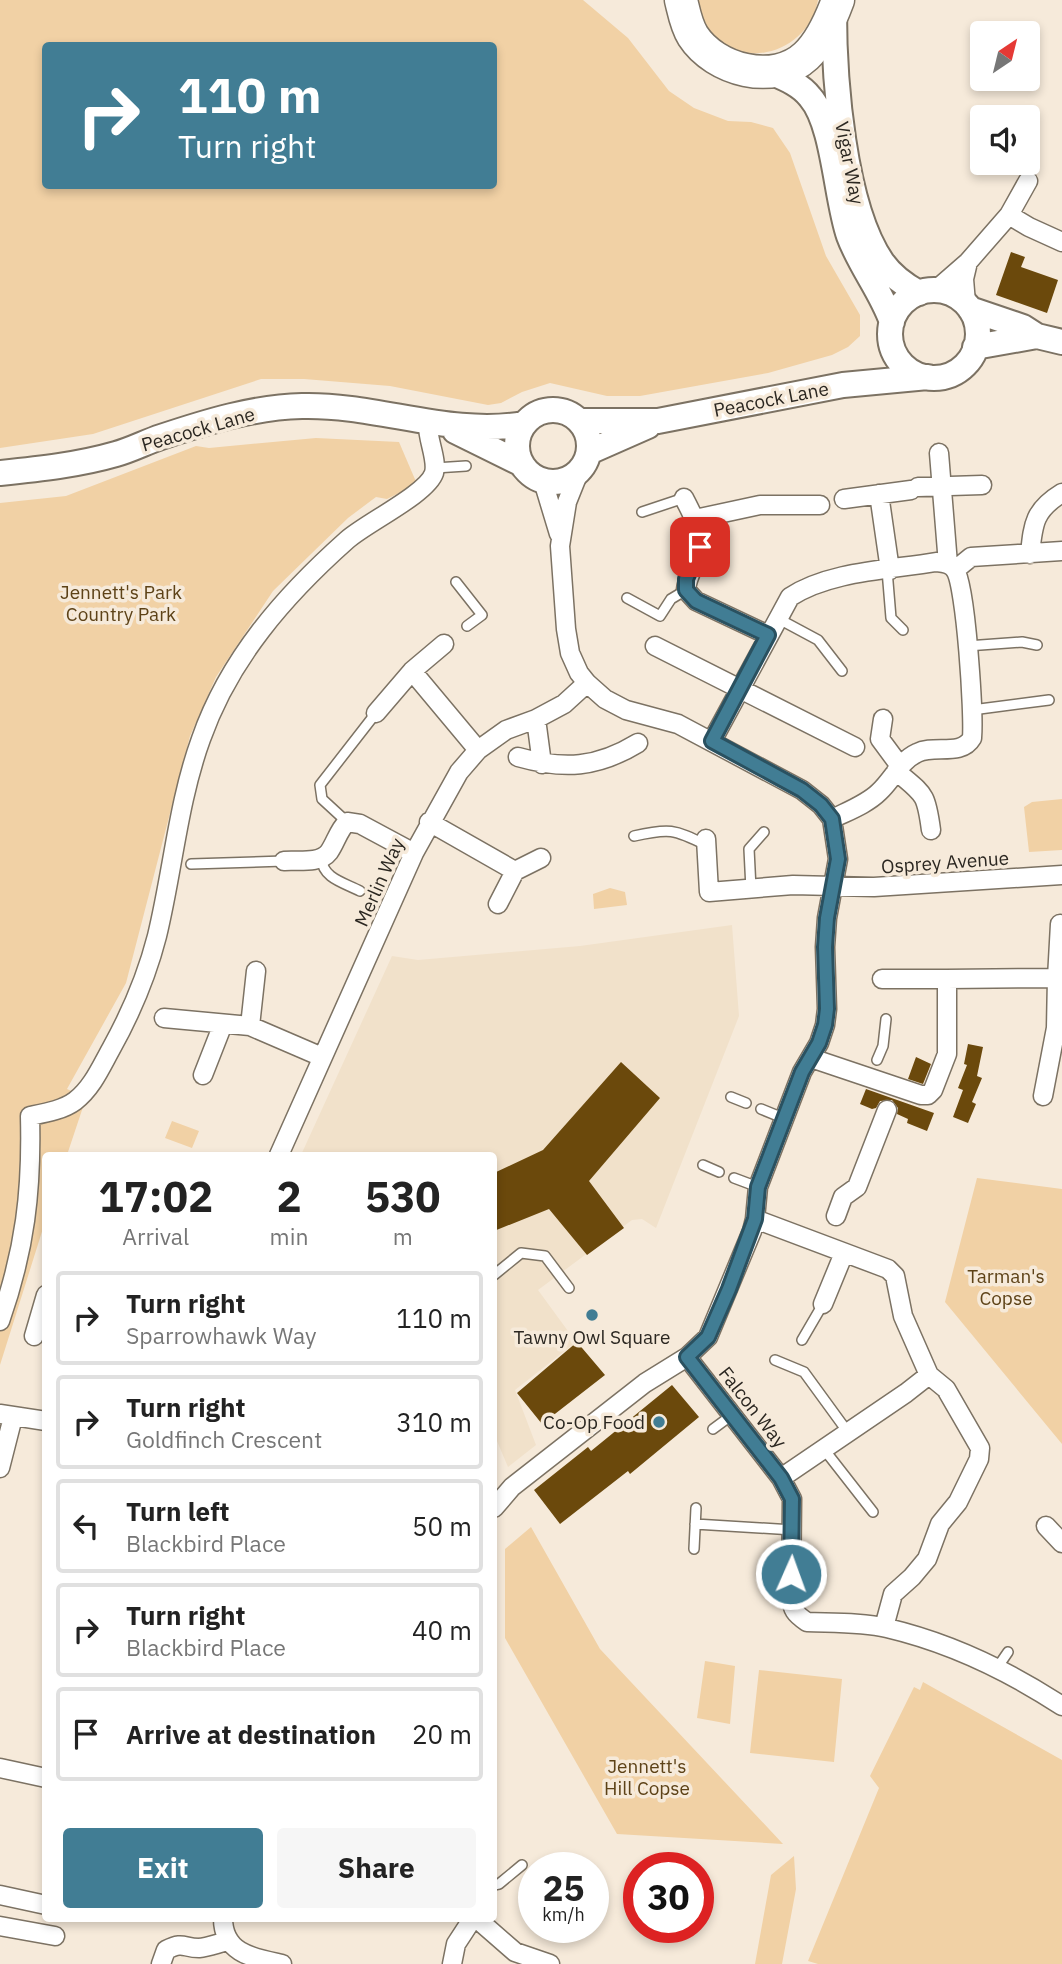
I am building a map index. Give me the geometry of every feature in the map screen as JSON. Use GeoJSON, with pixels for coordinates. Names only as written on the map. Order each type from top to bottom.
{"type":"FeatureCollection","features":[{"type":"Feature","properties":{"kind":"highway"},"geometry":{"type":"LineString","coordinates":[[661,0],[684,13],[702,47],[722,62],[744,70],[769,72],[790,66],[806,56],[820,38],[836,5]]}},
{"type":"Feature","properties":{"kind":"street","name":"Vigar Way"},"geometry":{"type":"LineString","coordinates":[[836,5],[836,78],[839,108],[862,219],[883,263],[900,282],[928,291]]}},
{"type":"Feature","properties":{"kind":"street","name":"Vigar Way"},"geometry":{"type":"LineString","coordinates":[[769,72],[804,90],[819,111],[849,235],[883,299],[891,330]]}},
{"type":"Feature","properties":{"kind":"street"},"geometry":{"type":"LineString","coordinates":[[968,262],[964,279],[968,306],[977,326],[975,347],[970,357],[958,370],[945,376],[928,377],[905,367],[895,355],[891,330],[900,308],[968,262],[1009,215],[1028,181]]}},
{"type":"Feature","properties":{"kind":"street"},"geometry":{"type":"LineString","coordinates":[[1009,215],[1062,242]]}},
{"type":"Feature","properties":{"kind":"street"},"geometry":{"type":"LineString","coordinates":[[928,291],[954,294],[968,306],[1023,327],[1037,336],[1062,342]]}},
{"type":"Feature","properties":{"kind":"street","name":"Peacock Lane"},"geometry":{"type":"LineString","coordinates":[[843,385],[873,365],[891,330]]}},
{"type":"Feature","properties":{"kind":"street"},"geometry":{"type":"LineString","coordinates":[[975,347],[1037,336]]}},
{"type":"Feature","properties":{"kind":"street","name":"Peacock Lane"},"geometry":{"type":"LineString","coordinates":[[580,421],[658,421],[843,385],[928,377]]}},
{"type":"Feature","properties":{"kind":"street","name":"Peacock Lane"},"geometry":{"type":"LineString","coordinates":[[0,473],[58,467],[116,454],[201,424],[261,411],[301,406],[357,408],[433,422],[498,428],[524,424]]}},
{"type":"Feature","properties":{"kind":"street"},"geometry":{"type":"LineString","coordinates":[[560,538],[567,502],[584,462],[589,441],[580,421],[562,410],[551,410],[532,416],[524,424],[517,443],[522,464],[535,477],[543,481],[562,481],[584,462]]}},
{"type":"Feature","properties":{"kind":"street","name":"Peacock Lane"},"geometry":{"type":"LineString","coordinates":[[584,462],[658,421]]}},
{"type":"Feature","properties":{"kind":"street"},"geometry":{"type":"LineString","coordinates":[[0,1321],[15,1277],[26,1224],[31,1174],[30,1116],[62,1108],[75,1101],[92,1083],[120,1031],[146,972],[157,935],[190,772],[214,706],[235,667],[272,614],[291,593],[360,529],[426,485],[434,475],[427,430],[433,422]]}},
{"type":"Feature","properties":{"kind":"street","name":"Peacock Lane"},"geometry":{"type":"LineString","coordinates":[[433,422],[522,464]]}},
{"type":"Feature","properties":{"kind":"street"},"geometry":{"type":"LineString","coordinates":[[832,819],[871,799],[907,759],[924,750],[962,748],[968,745],[972,738],[965,618],[952,567],[939,453]]}},
{"type":"Feature","properties":{"kind":"street"},"geometry":{"type":"LineString","coordinates":[[497,1504],[512,1487],[532,1471],[645,1383],[687,1357],[708,1337],[755,1219],[758,1187],[783,1118],[802,1072],[819,1043],[827,1009],[825,947],[832,885],[838,859],[832,819],[821,805],[802,790],[678,724],[626,710],[605,699],[579,673],[570,653],[566,629],[560,538],[543,481]]}},
{"type":"Feature","properties":{"kind":"street"},"geometry":{"type":"LineString","coordinates":[[844,499],[914,488],[982,485]]}},
{"type":"Feature","properties":{"kind":"street"},"geometry":{"type":"LineString","coordinates":[[1030,554],[1033,523],[1050,500],[1062,493]]}},
{"type":"Feature","properties":{"kind":"street"},"geometry":{"type":"LineString","coordinates":[[879,494],[889,570]]}},
{"type":"Feature","properties":{"kind":"street"},"geometry":{"type":"LineString","coordinates":[[684,498],[695,519],[700,547],[686,579],[686,590],[696,601],[768,635]]}},
{"type":"Feature","properties":{"kind":"street"},"geometry":{"type":"LineString","coordinates":[[695,519],[761,505],[820,505]]}},
{"type":"Feature","properties":{"kind":"street"},"geometry":{"type":"LineString","coordinates":[[712,741],[777,618],[790,597],[806,587],[828,579],[936,562],[952,567],[971,556],[1062,551]]}},
{"type":"Feature","properties":{"kind":"street"},"geometry":{"type":"LineString","coordinates":[[376,713],[412,671],[449,640]]}},
{"type":"Feature","properties":{"kind":"street"},"geometry":{"type":"LineString","coordinates":[[654,646],[855,747]]}},
{"type":"Feature","properties":{"kind":"street"},"geometry":{"type":"LineString","coordinates":[[412,671],[478,750]]}},
{"type":"Feature","properties":{"kind":"street","name":"Merlin Way"},"geometry":{"type":"LineString","coordinates":[[280,1152],[414,853],[459,772],[478,750],[506,730],[536,719],[564,704],[587,683]]}},
{"type":"Feature","properties":{"kind":"street"},"geometry":{"type":"LineString","coordinates":[[536,719],[542,764]]}},
{"type":"Feature","properties":{"kind":"street"},"geometry":{"type":"LineString","coordinates":[[883,719],[880,740],[898,769],[928,803],[931,830]]}},
{"type":"Feature","properties":{"kind":"street"},"geometry":{"type":"LineString","coordinates":[[519,757],[542,764],[584,765],[615,757],[638,743]]}},
{"type":"Feature","properties":{"kind":"street"},"geometry":{"type":"LineString","coordinates":[[285,861],[322,859],[347,822],[360,824],[414,853]]}},
{"type":"Feature","properties":{"kind":"street"},"geometry":{"type":"LineString","coordinates":[[429,822],[515,872]]}},
{"type":"Feature","properties":{"kind":"street","name":"Osprey Avenue"},"geometry":{"type":"LineString","coordinates":[[706,842],[709,892],[832,885],[874,887],[1062,875]]}},
{"type":"Feature","properties":{"kind":"street"},"geometry":{"type":"LineString","coordinates":[[498,904],[515,872],[541,858]]}},
{"type":"Feature","properties":{"kind":"street"},"geometry":{"type":"LineString","coordinates":[[1043,1096],[1056,1028],[1060,924]]}},
{"type":"Feature","properties":{"kind":"street"},"geometry":{"type":"LineString","coordinates":[[250,1027],[256,971]]}},
{"type":"Feature","properties":{"kind":"street"},"geometry":{"type":"LineString","coordinates":[[882,979],[1057,978]]}},
{"type":"Feature","properties":{"kind":"street"},"geometry":{"type":"LineString","coordinates":[[892,1098],[928,1095],[933,1090],[947,1054],[947,979]]}},
{"type":"Feature","properties":{"kind":"street"},"geometry":{"type":"LineString","coordinates":[[164,1018],[250,1027],[322,1057]]}},
{"type":"Feature","properties":{"kind":"street"},"geometry":{"type":"LineString","coordinates":[[203,1075],[223,1024]]}},
{"type":"Feature","properties":{"kind":"street"},"geometry":{"type":"LineString","coordinates":[[811,1058],[874,1068],[892,1098]]}},
{"type":"Feature","properties":{"kind":"street"},"geometry":{"type":"LineString","coordinates":[[836,1216],[843,1197],[857,1187],[892,1098]]}},
{"type":"Feature","properties":{"kind":"street"},"geometry":{"type":"LineString","coordinates":[[755,1219],[888,1269],[895,1276],[903,1316],[929,1375],[946,1389],[980,1448],[979,1459],[958,1502],[940,1524],[927,1559],[912,1577],[892,1594],[884,1627]]}},
{"type":"Feature","properties":{"kind":"street"},"geometry":{"type":"LineString","coordinates":[[823,1304],[844,1253]]}},
{"type":"Feature","properties":{"kind":"street"},"geometry":{"type":"LineString","coordinates":[[34,1336],[42,1309]]}},
{"type":"Feature","properties":{"kind":"street","name":"Falcon Way"},"geometry":{"type":"LineString","coordinates":[[687,1357],[781,1478],[792,1499],[791,1596],[792,1609],[799,1616],[807,1622],[884,1627],[929,1638],[960,1649],[1057,1702]]}},
{"type":"Feature","properties":{"kind":"street"},"geometry":{"type":"LineString","coordinates":[[781,1478],[929,1375]]}},
{"type":"Feature","properties":{"kind":"street"},"geometry":{"type":"LineString","coordinates":[[0,1468],[6,1415],[42,1420]]}},
{"type":"Feature","properties":{"kind":"street"},"geometry":{"type":"LineString","coordinates":[[1045,1526],[1062,1543]]}},
{"type":"Feature","properties":{"kind":"street"},"geometry":{"type":"LineString","coordinates":[[1057,1702],[1062,1684]]}},
{"type":"Feature","properties":{"kind":"street"},"geometry":{"type":"LineString","coordinates":[[0,1768],[42,1777]]}},
{"type":"Feature","properties":{"kind":"street"},"geometry":{"type":"LineString","coordinates":[[0,1895],[42,1904]]}},
{"type":"Feature","properties":{"kind":"street"},"geometry":{"type":"LineString","coordinates":[[223,1922],[228,1941],[242,1952],[272,1963]]}},
{"type":"Feature","properties":{"kind":"street"},"geometry":{"type":"LineString","coordinates":[[452,1964],[456,1944],[471,1922]]}},
{"type":"Feature","properties":{"kind":"street"},"geometry":{"type":"LineString","coordinates":[[479,1922],[515,1952],[551,1964]]}},
{"type":"Feature","properties":{"kind":"street"},"geometry":{"type":"LineString","coordinates":[[0,1926],[55,1936]]}},
{"type":"Feature","properties":{"kind":"street"},"geometry":{"type":"LineString","coordinates":[[161,1964],[166,1950],[175,1946],[182,1944],[200,1948],[228,1941]]}},
{"type":"Feature","properties":{"kind":"lane"},"geometry":{"type":"LineString","coordinates":[[435,468],[466,466]]}},
{"type":"Feature","properties":{"kind":"lane"},"geometry":{"type":"LineString","coordinates":[[642,512],[684,498]]}},
{"type":"Feature","properties":{"kind":"lane"},"geometry":{"type":"LineString","coordinates":[[889,570],[891,618],[904,630]]}},
{"type":"Feature","properties":{"kind":"lane"},"geometry":{"type":"LineString","coordinates":[[456,582],[482,615],[467,626]]}},
{"type":"Feature","properties":{"kind":"lane"},"geometry":{"type":"LineString","coordinates":[[626,598],[660,616],[671,599],[686,590]]}},
{"type":"Feature","properties":{"kind":"lane"},"geometry":{"type":"LineString","coordinates":[[777,618],[818,639],[842,671]]}},
{"type":"Feature","properties":{"kind":"lane"},"geometry":{"type":"LineString","coordinates":[[967,646],[1022,642],[1037,645]]}},
{"type":"Feature","properties":{"kind":"lane"},"geometry":{"type":"LineString","coordinates":[[972,710],[1049,700]]}},
{"type":"Feature","properties":{"kind":"lane"},"geometry":{"type":"LineString","coordinates":[[347,822],[322,799],[320,785],[376,713]]}},
{"type":"Feature","properties":{"kind":"lane"},"geometry":{"type":"LineString","coordinates":[[634,836],[669,830],[706,842]]}},
{"type":"Feature","properties":{"kind":"lane"},"geometry":{"type":"LineString","coordinates":[[751,889],[749,849],[764,832]]}},
{"type":"Feature","properties":{"kind":"lane"},"geometry":{"type":"LineString","coordinates":[[322,859],[322,867],[329,875],[360,891]]}},
{"type":"Feature","properties":{"kind":"lane"},"geometry":{"type":"LineString","coordinates":[[191,864],[285,861]]}},
{"type":"Feature","properties":{"kind":"lane"},"geometry":{"type":"LineString","coordinates":[[874,1068],[883,1046],[886,1019]]}},
{"type":"Feature","properties":{"kind":"lane"},"geometry":{"type":"LineString","coordinates":[[731,1097],[746,1103]]}},
{"type":"Feature","properties":{"kind":"lane"},"geometry":{"type":"LineString","coordinates":[[761,1109],[783,1118]]}},
{"type":"Feature","properties":{"kind":"lane"},"geometry":{"type":"LineString","coordinates":[[702,1166],[719,1172]]}},
{"type":"Feature","properties":{"kind":"lane"},"geometry":{"type":"LineString","coordinates":[[734,1178],[758,1187]]}},
{"type":"Feature","properties":{"kind":"lane"},"geometry":{"type":"LineString","coordinates":[[497,1273],[521,1253],[545,1256],[569,1288]]}},
{"type":"Feature","properties":{"kind":"lane"},"geometry":{"type":"LineString","coordinates":[[802,1340],[823,1304]]}},
{"type":"Feature","properties":{"kind":"lane"},"geometry":{"type":"LineString","coordinates":[[775,1360],[804,1372],[847,1431]]}},
{"type":"Feature","properties":{"kind":"lane"},"geometry":{"type":"LineString","coordinates":[[713,1429],[732,1415]]}},
{"type":"Feature","properties":{"kind":"lane"},"geometry":{"type":"LineString","coordinates":[[823,1448],[873,1512]]}},
{"type":"Feature","properties":{"kind":"lane"},"geometry":{"type":"LineString","coordinates":[[694,1549],[695,1508]]}},
{"type":"Feature","properties":{"kind":"lane"},"geometry":{"type":"LineString","coordinates":[[695,1524],[793,1530]]}},
{"type":"Feature","properties":{"kind":"lane"},"geometry":{"type":"LineString","coordinates":[[997,1668],[1008,1652]]}},
{"type":"Feature","properties":{"kind":"lane"},"geometry":{"type":"LineString","coordinates":[[497,1884],[518,1868]]}},
{"type":"Feature","properties":{"kind":"shaded area"},"geometry":{"type":"Polygon","coordinates":[[[732,925],[739,1016],[656,1228],[642,1219],[632,1220],[538,1290],[576,1342],[515,1390],[536,1445],[508,1467],[497,1441],[497,1152],[302,1152],[392,956],[418,960],[580,946],[732,925]]]}},
{"type":"Feature","properties":{"kind":"green space"},"geometry":{"type":"Polygon","coordinates":[[[0,0],[583,0],[628,38],[669,91],[694,108],[728,121],[751,122],[773,128],[790,153],[826,256],[860,315],[860,336],[848,347],[832,355],[768,373],[640,396],[607,396],[550,383],[522,392],[501,403],[488,405],[390,386],[304,379],[261,379],[93,434],[0,448],[0,0]]]}},
{"type":"Feature","properties":{"kind":"green space"},"geometry":{"type":"Polygon","coordinates":[[[695,0],[818,0],[811,19],[800,35],[784,46],[767,52],[748,53],[731,49],[715,38],[702,21],[695,0]]]}},
{"type":"Feature","properties":{"kind":"green space","name":"Jennett's Park Country Park"},"geometry":{"type":"Polygon","coordinates":[[[316,438],[399,442],[417,484],[387,499],[376,497],[348,518],[273,591],[216,677],[190,736],[126,983],[67,1089],[86,1098],[68,1152],[42,1152],[42,1232],[0,1365],[0,503],[66,496],[196,446],[209,448],[316,438]]]}},
{"type":"Feature","properties":{"kind":"green space"},"geometry":{"type":"Polygon","coordinates":[[[1062,799],[1062,850],[1029,852],[1024,807],[1032,802],[1062,799]]]}},
{"type":"Feature","properties":{"kind":"green space"},"geometry":{"type":"Polygon","coordinates":[[[610,888],[625,892],[627,905],[594,909],[593,894],[610,888]]]}},
{"type":"Feature","properties":{"kind":"green space"},"geometry":{"type":"Polygon","coordinates":[[[172,1121],[199,1131],[192,1148],[165,1138],[172,1121]]]}},
{"type":"Feature","properties":{"kind":"green space","name":"Tarman's Copse"},"geometry":{"type":"Polygon","coordinates":[[[977,1178],[1062,1189],[1062,1444],[945,1302],[977,1178]]]}},
{"type":"Feature","properties":{"kind":"green space","name":"Jennett's Hill Copse"},"geometry":{"type":"Polygon","coordinates":[[[531,1527],[600,1649],[783,1844],[617,1834],[505,1638],[505,1549],[531,1527]]]}},
{"type":"Feature","properties":{"kind":"green space"},"geometry":{"type":"Polygon","coordinates":[[[705,1661],[735,1666],[730,1724],[697,1718],[705,1661]]]}},
{"type":"Feature","properties":{"kind":"green space"},"geometry":{"type":"Polygon","coordinates":[[[759,1670],[842,1679],[834,1762],[750,1753],[759,1670]]]}},
{"type":"Feature","properties":{"kind":"green space"},"geometry":{"type":"Polygon","coordinates":[[[923,1682],[1062,1760],[1062,1964],[818,1964],[808,1961],[879,1788],[870,1776],[914,1687],[920,1690],[923,1682]]]}},
{"type":"Feature","properties":{"kind":"green space"},"geometry":{"type":"Polygon","coordinates":[[[794,1856],[796,1889],[782,1964],[755,1964],[771,1875],[794,1856]]]}},
{"type":"Feature","properties":{"kind":"building"},"geometry":{"type":"Polygon","coordinates":[[[1011,252],[1025,257],[1021,267],[1058,280],[1047,313],[996,295],[1011,252]]]}},
{"type":"Feature","properties":{"kind":"building"},"geometry":{"type":"Polygon","coordinates":[[[968,1044],[983,1047],[977,1076],[982,1078],[972,1102],[976,1104],[968,1123],[953,1117],[963,1090],[958,1088],[967,1065],[964,1064],[968,1044]]]}},
{"type":"Feature","properties":{"kind":"building"},"geometry":{"type":"Polygon","coordinates":[[[916,1057],[931,1064],[923,1084],[908,1079],[916,1057]]]}},
{"type":"Feature","properties":{"kind":"building"},"geometry":{"type":"Polygon","coordinates":[[[621,1062],[660,1098],[589,1181],[624,1228],[587,1255],[549,1209],[497,1230],[497,1172],[543,1150],[621,1062]]]}},
{"type":"Feature","properties":{"kind":"building"},"geometry":{"type":"Polygon","coordinates":[[[866,1089],[934,1113],[927,1131],[907,1123],[908,1119],[897,1114],[898,1108],[892,1100],[880,1101],[876,1108],[872,1109],[860,1104],[866,1089]]]}},
{"type":"Feature","properties":{"kind":"building"},"geometry":{"type":"Polygon","coordinates":[[[577,1342],[605,1375],[542,1424],[517,1393],[577,1342]]]}},
{"type":"Feature","properties":{"kind":"building"},"geometry":{"type":"Polygon","coordinates":[[[672,1385],[699,1417],[630,1474],[628,1471],[560,1524],[534,1490],[588,1447],[591,1451],[672,1385]]]}},
{"type":"Feature","properties":{"kind":"place","name":"Tawny Owl Square"},"geometry":{"type":"Point","coordinates":[592,1315]}},
{"type":"Feature","properties":{"kind":"place","name":"Co-Op Food"},"geometry":{"type":"Point","coordinates":[659,1422]}},
{"type":"Feature","properties":{"kind":"route"},"geometry":{"type":"LineString","coordinates":[[700,547],[686,579],[686,590],[696,601],[768,635],[712,741],[802,790],[821,805],[832,819],[837,845],[838,859],[827,918],[825,947],[825,1025],[783,1118],[758,1187],[752,1231],[729,1289],[708,1337],[687,1357],[781,1478],[792,1499],[791,1574]]}}]}
